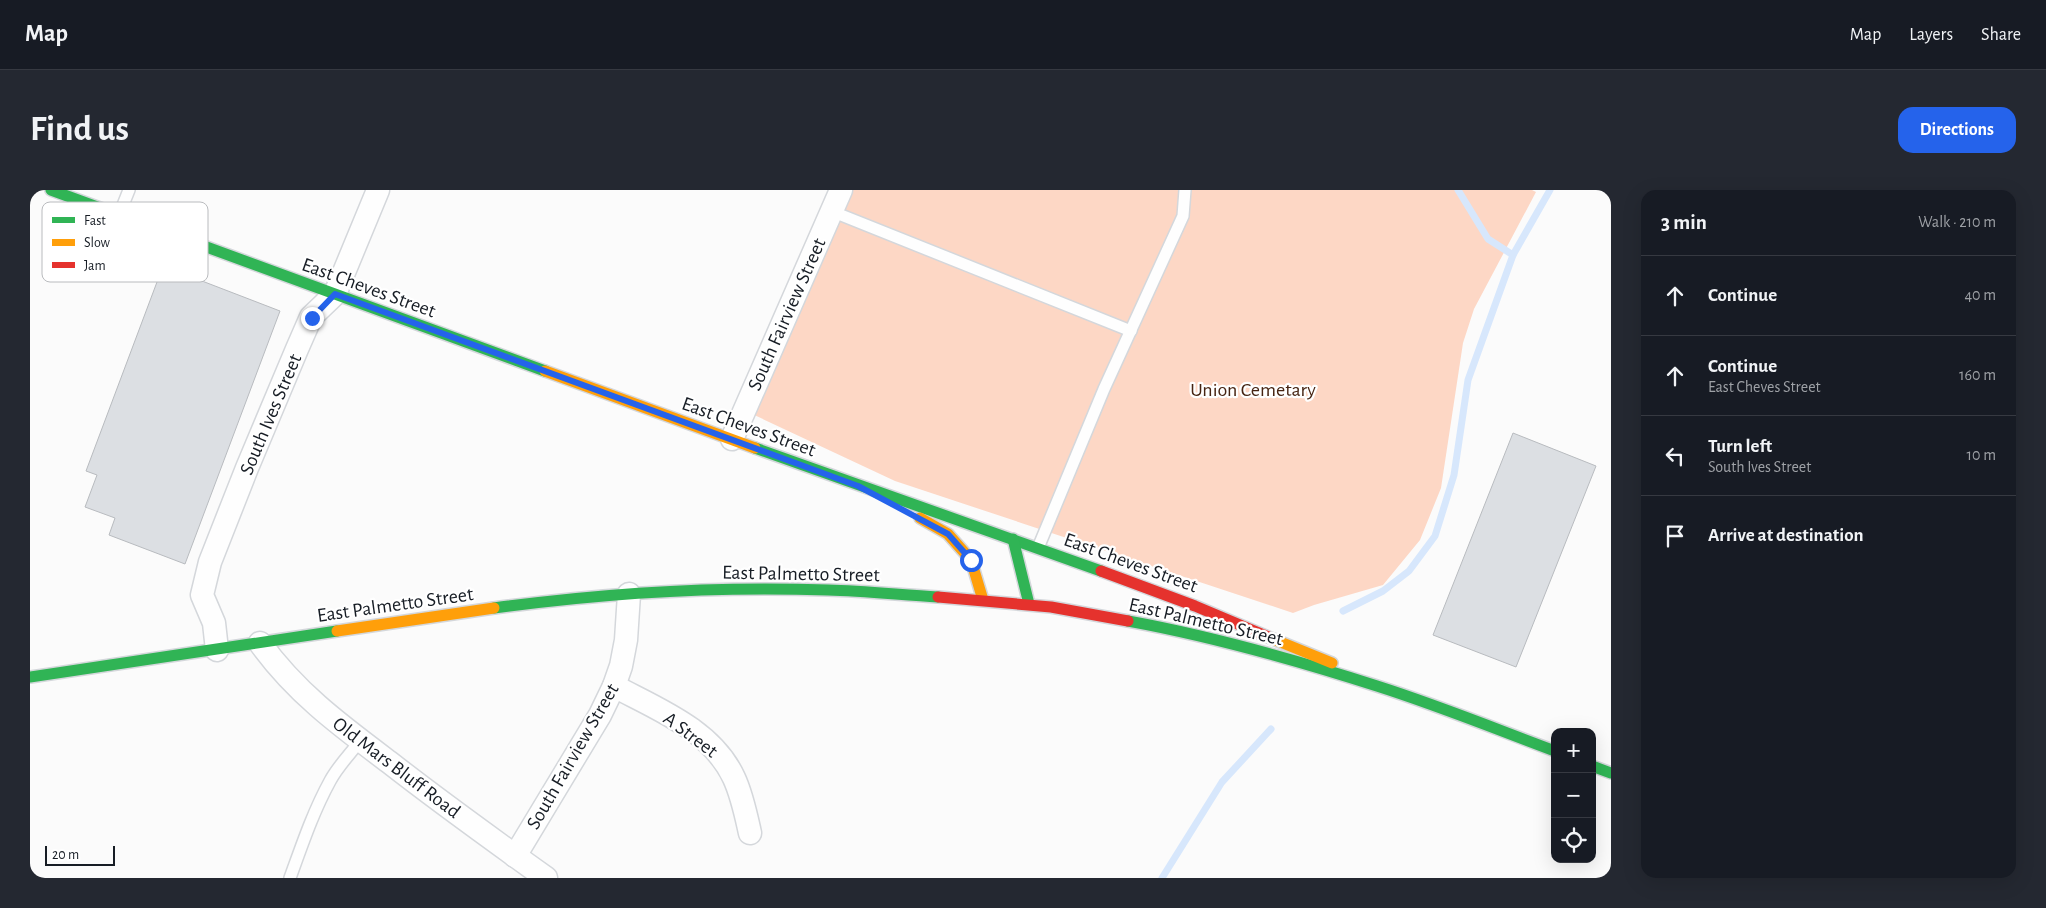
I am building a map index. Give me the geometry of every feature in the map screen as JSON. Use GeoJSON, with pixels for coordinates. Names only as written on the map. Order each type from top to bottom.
{"type":"FeatureCollection","features":[{"type":"Feature","properties":{"kind":"main road","name":"East Cheves Street"},"geometry":{"type":"LineString","coordinates":[[51,190],[84,202]]}},
{"type":"Feature","properties":{"kind":"main road","name":"East Cheves Street"},"geometry":{"type":"LineString","coordinates":[[208,248],[858,486],[1013,539],[1195,606],[1432,706]]}},
{"type":"Feature","properties":{"kind":"main road"},"geometry":{"type":"LineString","coordinates":[[858,486],[948,534],[971,560],[983,600]]}},
{"type":"Feature","properties":{"kind":"main road"},"geometry":{"type":"LineString","coordinates":[[1013,539],[1030,604]]}},
{"type":"Feature","properties":{"kind":"main road","name":"East Palmetto Street"},"geometry":{"type":"LineString","coordinates":[[30,677],[218,650],[398,620],[575,597],[741,589],[799,590],[1030,604],[1168,628],[1378,686],[1551,750]]}},
{"type":"Feature","properties":{"kind":"main road"},"geometry":{"type":"LineString","coordinates":[[1596,768],[1611,774]]}},
{"type":"Feature","properties":{"kind":"street","name":"South Ives Street"},"geometry":{"type":"LineString","coordinates":[[218,650],[214,623],[202,595],[210,562],[247,468],[308,325],[312,318],[335,294],[378,190]]}},
{"type":"Feature","properties":{"kind":"street","name":"South Fairview Street"},"geometry":{"type":"LineString","coordinates":[[732,439],[837,196]]}},
{"type":"Feature","properties":{"kind":"street","name":"South Fairview Street"},"geometry":{"type":"LineString","coordinates":[[515,856],[600,715],[614,686],[621,666],[626,640],[630,594]]}},
{"type":"Feature","properties":{"kind":"street","name":"Old Mars Bluff Road"},"geometry":{"type":"LineString","coordinates":[[260,643],[294,685],[360,741],[546,878]]}},
{"type":"Feature","properties":{"kind":"street","name":"A Street"},"geometry":{"type":"LineString","coordinates":[[614,686],[677,720],[709,743],[722,757],[734,777],[750,833]]}},
{"type":"Feature","properties":{"kind":"lane"},"geometry":{"type":"LineString","coordinates":[[124,202],[129,190]]}},
{"type":"Feature","properties":{"kind":"lane"},"geometry":{"type":"LineString","coordinates":[[1038,548],[1104,389],[1183,216],[1185,190]]}},
{"type":"Feature","properties":{"kind":"lane"},"geometry":{"type":"LineString","coordinates":[[837,196],[1131,331]]}},
{"type":"Feature","properties":{"kind":"lane"},"geometry":{"type":"LineString","coordinates":[[290,878],[312,818],[330,781],[360,741]]}},
{"type":"Feature","properties":{"kind":"green space","name":"Union Cemetary"},"geometry":{"type":"Polygon","coordinates":[[[850,190],[1532,190],[1536,192],[1474,309],[1463,343],[1441,488],[1420,540],[1383,585],[1293,613],[895,481],[750,413],[850,190]]]}},
{"type":"Feature","properties":{"kind":"building"},"geometry":{"type":"Polygon","coordinates":[[[157,282],[205,282],[280,311],[185,564],[109,535],[115,518],[85,507],[97,475],[86,471],[157,282]]]}},
{"type":"Feature","properties":{"kind":"building"},"geometry":{"type":"Polygon","coordinates":[[[1513,433],[1596,466],[1516,667],[1433,635],[1513,433]]]}},
{"type":"Feature","properties":{"kind":"waterway"},"geometry":{"type":"LineString","coordinates":[[1458,190],[1488,239],[1513,255]]}},
{"type":"Feature","properties":{"kind":"waterway"},"geometry":{"type":"LineString","coordinates":[[1343,611],[1383,591],[1409,571],[1435,536],[1454,475],[1468,380],[1513,255],[1550,190]]}},
{"type":"Feature","properties":{"kind":"waterway"},"geometry":{"type":"LineString","coordinates":[[1162,878],[1222,782],[1271,729]]}},
{"type":"Feature","properties":{"kind":"traffic: fast"},"geometry":{"type":"LineString","coordinates":[[51,190],[84,202]]}},
{"type":"Feature","properties":{"kind":"traffic: fast"},"geometry":{"type":"LineString","coordinates":[[208,248],[545,371]]}},
{"type":"Feature","properties":{"kind":"traffic: fast"},"geometry":{"type":"LineString","coordinates":[[755,448],[1101,571]]}},
{"type":"Feature","properties":{"kind":"traffic: fast"},"geometry":{"type":"LineString","coordinates":[[1013,539],[1029,604]]}},
{"type":"Feature","properties":{"kind":"traffic: fast"},"geometry":{"type":"LineString","coordinates":[[494,608],[577,598],[703,590],[828,590],[938,597]]}},
{"type":"Feature","properties":{"kind":"traffic: fast"},"geometry":{"type":"LineString","coordinates":[[1128,621],[1222,641],[1346,676],[1422,701],[1551,749]]}},
{"type":"Feature","properties":{"kind":"traffic: fast"},"geometry":{"type":"LineString","coordinates":[[30,677],[337,631]]}},
{"type":"Feature","properties":{"kind":"traffic: fast"},"geometry":{"type":"LineString","coordinates":[[1596,767],[1611,773]]}},
{"type":"Feature","properties":{"kind":"traffic: slow"},"geometry":{"type":"LineString","coordinates":[[545,371],[755,448]]}},
{"type":"Feature","properties":{"kind":"traffic: slow"},"geometry":{"type":"LineString","coordinates":[[920,518],[948,534],[971,560],[983,600]]}},
{"type":"Feature","properties":{"kind":"traffic: slow"},"geometry":{"type":"LineString","coordinates":[[337,631],[494,608]]}},
{"type":"Feature","properties":{"kind":"traffic: slow"},"geometry":{"type":"LineString","coordinates":[[1273,639],[1332,663]]}},
{"type":"Feature","properties":{"kind":"traffic: jam"},"geometry":{"type":"LineString","coordinates":[[1101,571],[1195,606],[1273,639]]}},
{"type":"Feature","properties":{"kind":"traffic: jam"},"geometry":{"type":"LineString","coordinates":[[938,597],[1051,607],[1128,621]]}},
{"type":"Feature","properties":{"kind":"route"},"geometry":{"type":"LineString","coordinates":[[312,318],[335,294],[732,439],[858,486],[948,534],[971,560]]}}]}
